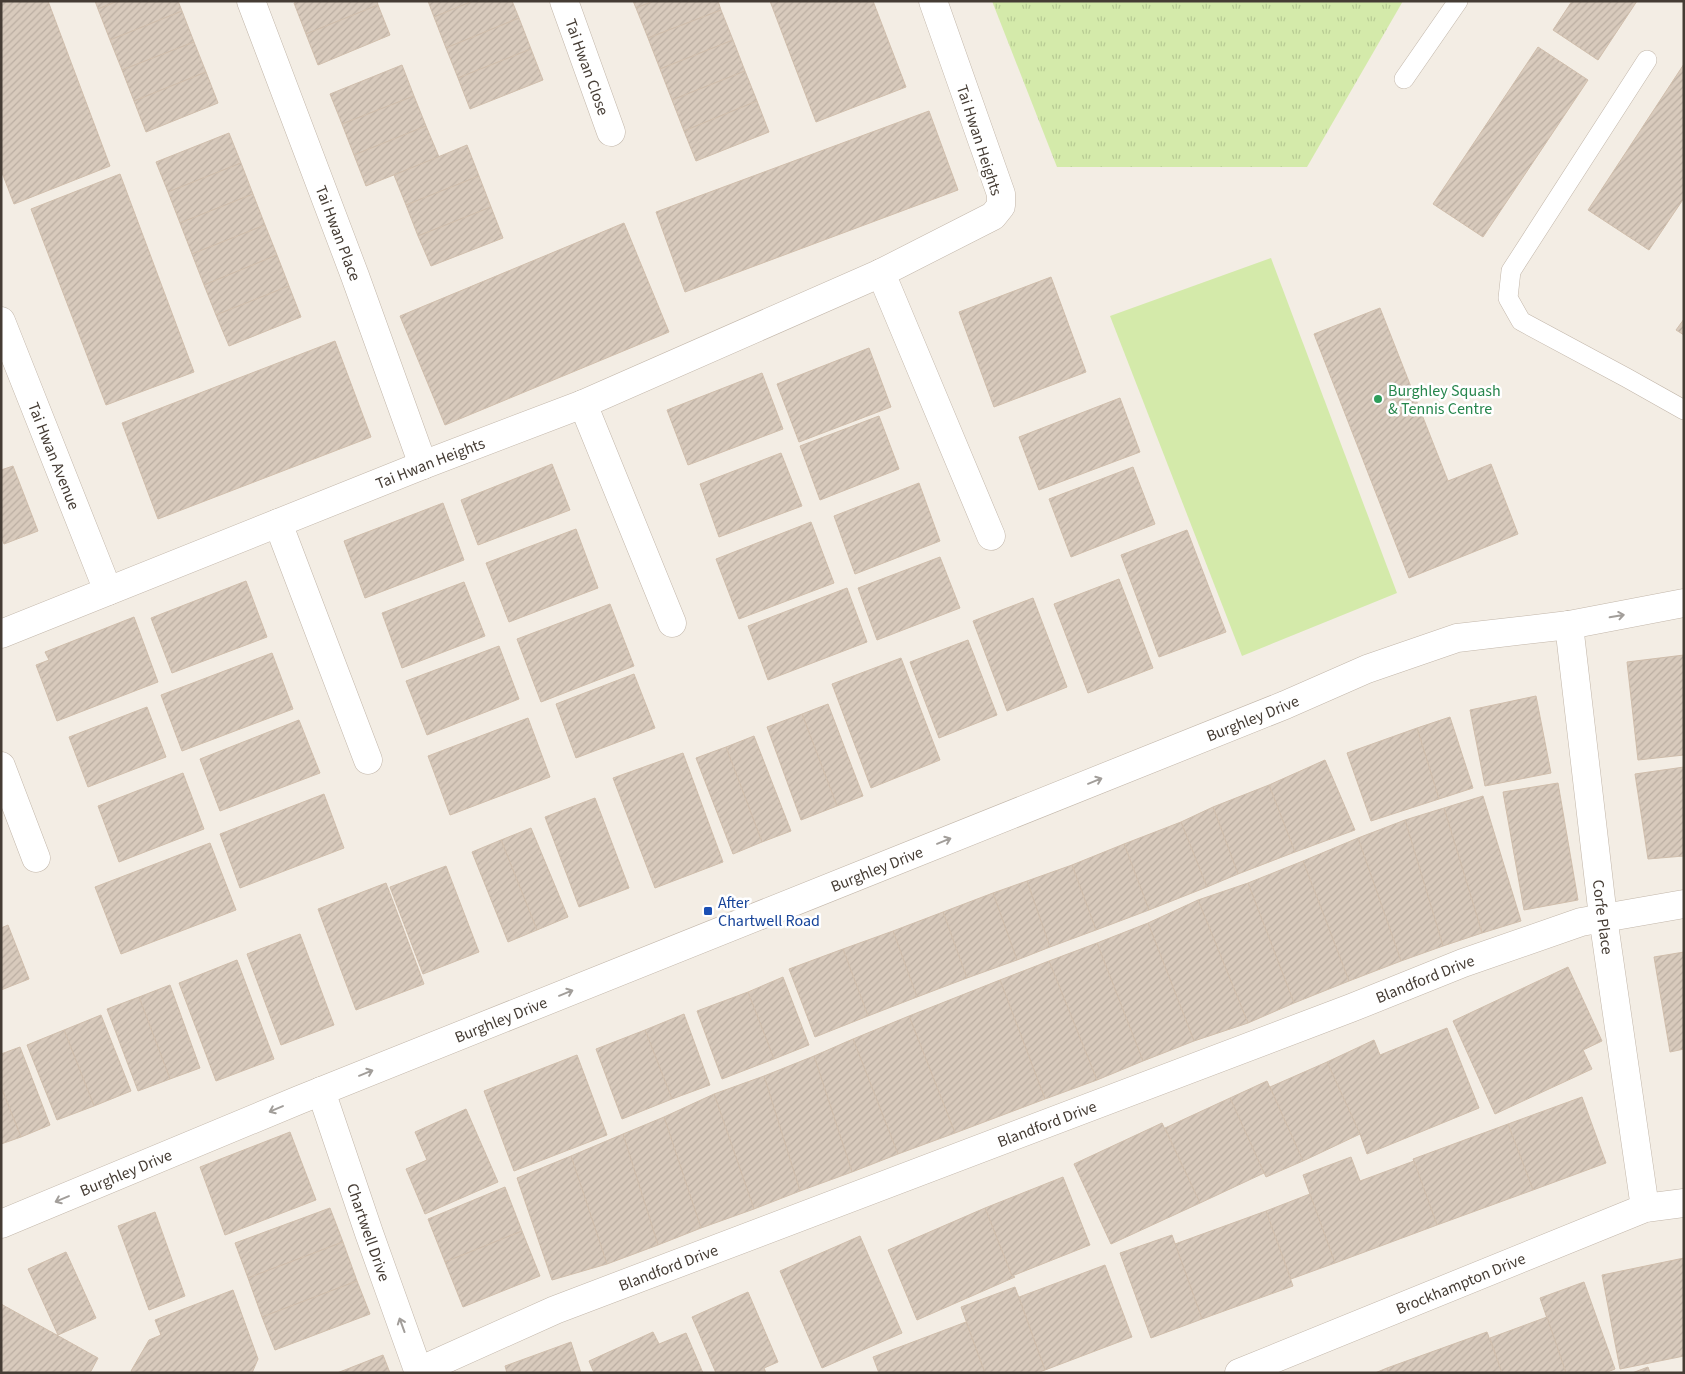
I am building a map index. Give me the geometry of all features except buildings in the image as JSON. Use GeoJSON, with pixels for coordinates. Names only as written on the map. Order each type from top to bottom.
{"type":"FeatureCollection","features":[{"type":"Feature","properties":{"kind":"street","name":"Tai Hwan Place"},"geometry":{"type":"LineString","coordinates":[[251,1],[355,276],[423,465]]}},
{"type":"Feature","properties":{"kind":"street","name":"Tai Hwan Close"},"geometry":{"type":"LineString","coordinates":[[564,1],[611,132]]}},
{"type":"Feature","properties":{"kind":"street","name":"Tai Hwan Heights"},"geometry":{"type":"LineString","coordinates":[[1,634],[423,465],[583,404],[881,273],[993,216],[1001,206],[1001,194],[933,1]]}},
{"type":"Feature","properties":{"kind":"street"},"geometry":{"type":"LineString","coordinates":[[881,273],[991,536]]}},
{"type":"Feature","properties":{"kind":"street","name":"Tai Hwan Avenue"},"geometry":{"type":"LineString","coordinates":[[1,320],[108,591]]}},
{"type":"Feature","properties":{"kind":"street"},"geometry":{"type":"LineString","coordinates":[[583,404],[672,623]]}},
{"type":"Feature","properties":{"kind":"street"},"geometry":{"type":"LineString","coordinates":[[278,523],[368,760]]}},
{"type":"Feature","properties":{"kind":"street","name":"Burghley Drive"},"geometry":{"type":"LineString","coordinates":[[1,1224],[321,1091],[1285,705],[1367,670],[1457,638],[1569,625],[1684,603]]}},
{"type":"Feature","properties":{"kind":"street","name":"Corfe Place"},"geometry":{"type":"LineString","coordinates":[[1569,625],[1603,917],[1645,1208]]}},
{"type":"Feature","properties":{"kind":"street"},"geometry":{"type":"LineString","coordinates":[[1,766],[36,858]]}},
{"type":"Feature","properties":{"kind":"street","name":"Blandford Drive"},"geometry":{"type":"LineString","coordinates":[[419,1372],[555,1310],[1324,1019],[1463,963],[1581,922],[1684,904]]}},
{"type":"Feature","properties":{"kind":"street","name":"Chartwell Drive"},"geometry":{"type":"LineString","coordinates":[[321,1091],[419,1372]]}},
{"type":"Feature","properties":{"kind":"street","name":"Brockhampton Drive"},"geometry":{"type":"LineString","coordinates":[[1240,1373],[1645,1208],[1684,1203]]}},
{"type":"Feature","properties":{"kind":"lane"},"geometry":{"type":"LineString","coordinates":[[1404,79],[1458,1]]}},
{"type":"Feature","properties":{"kind":"lane"},"geometry":{"type":"LineString","coordinates":[[1647,60],[1511,271],[1508,298],[1521,321],[1684,410]]}},
{"type":"Feature","properties":{"kind":"green space"},"geometry":{"type":"Polygon","coordinates":[[[992,1],[1403,1],[1307,167],[1057,167],[992,1]]]}},
{"type":"Feature","properties":{"kind":"green space"},"geometry":{"type":"Polygon","coordinates":[[[1271,258],[1397,593],[1242,656],[1110,316],[1271,258]]]}},
{"type":"Feature","properties":{"kind":"place","name":"Burghley Squash & Tennis Centre"},"geometry":{"type":"Point","coordinates":[1378,399]}},
{"type":"Feature","properties":{"kind":"place","name":"After Chartwell Road"},"geometry":{"type":"Point","coordinates":[708,911]}}]}
